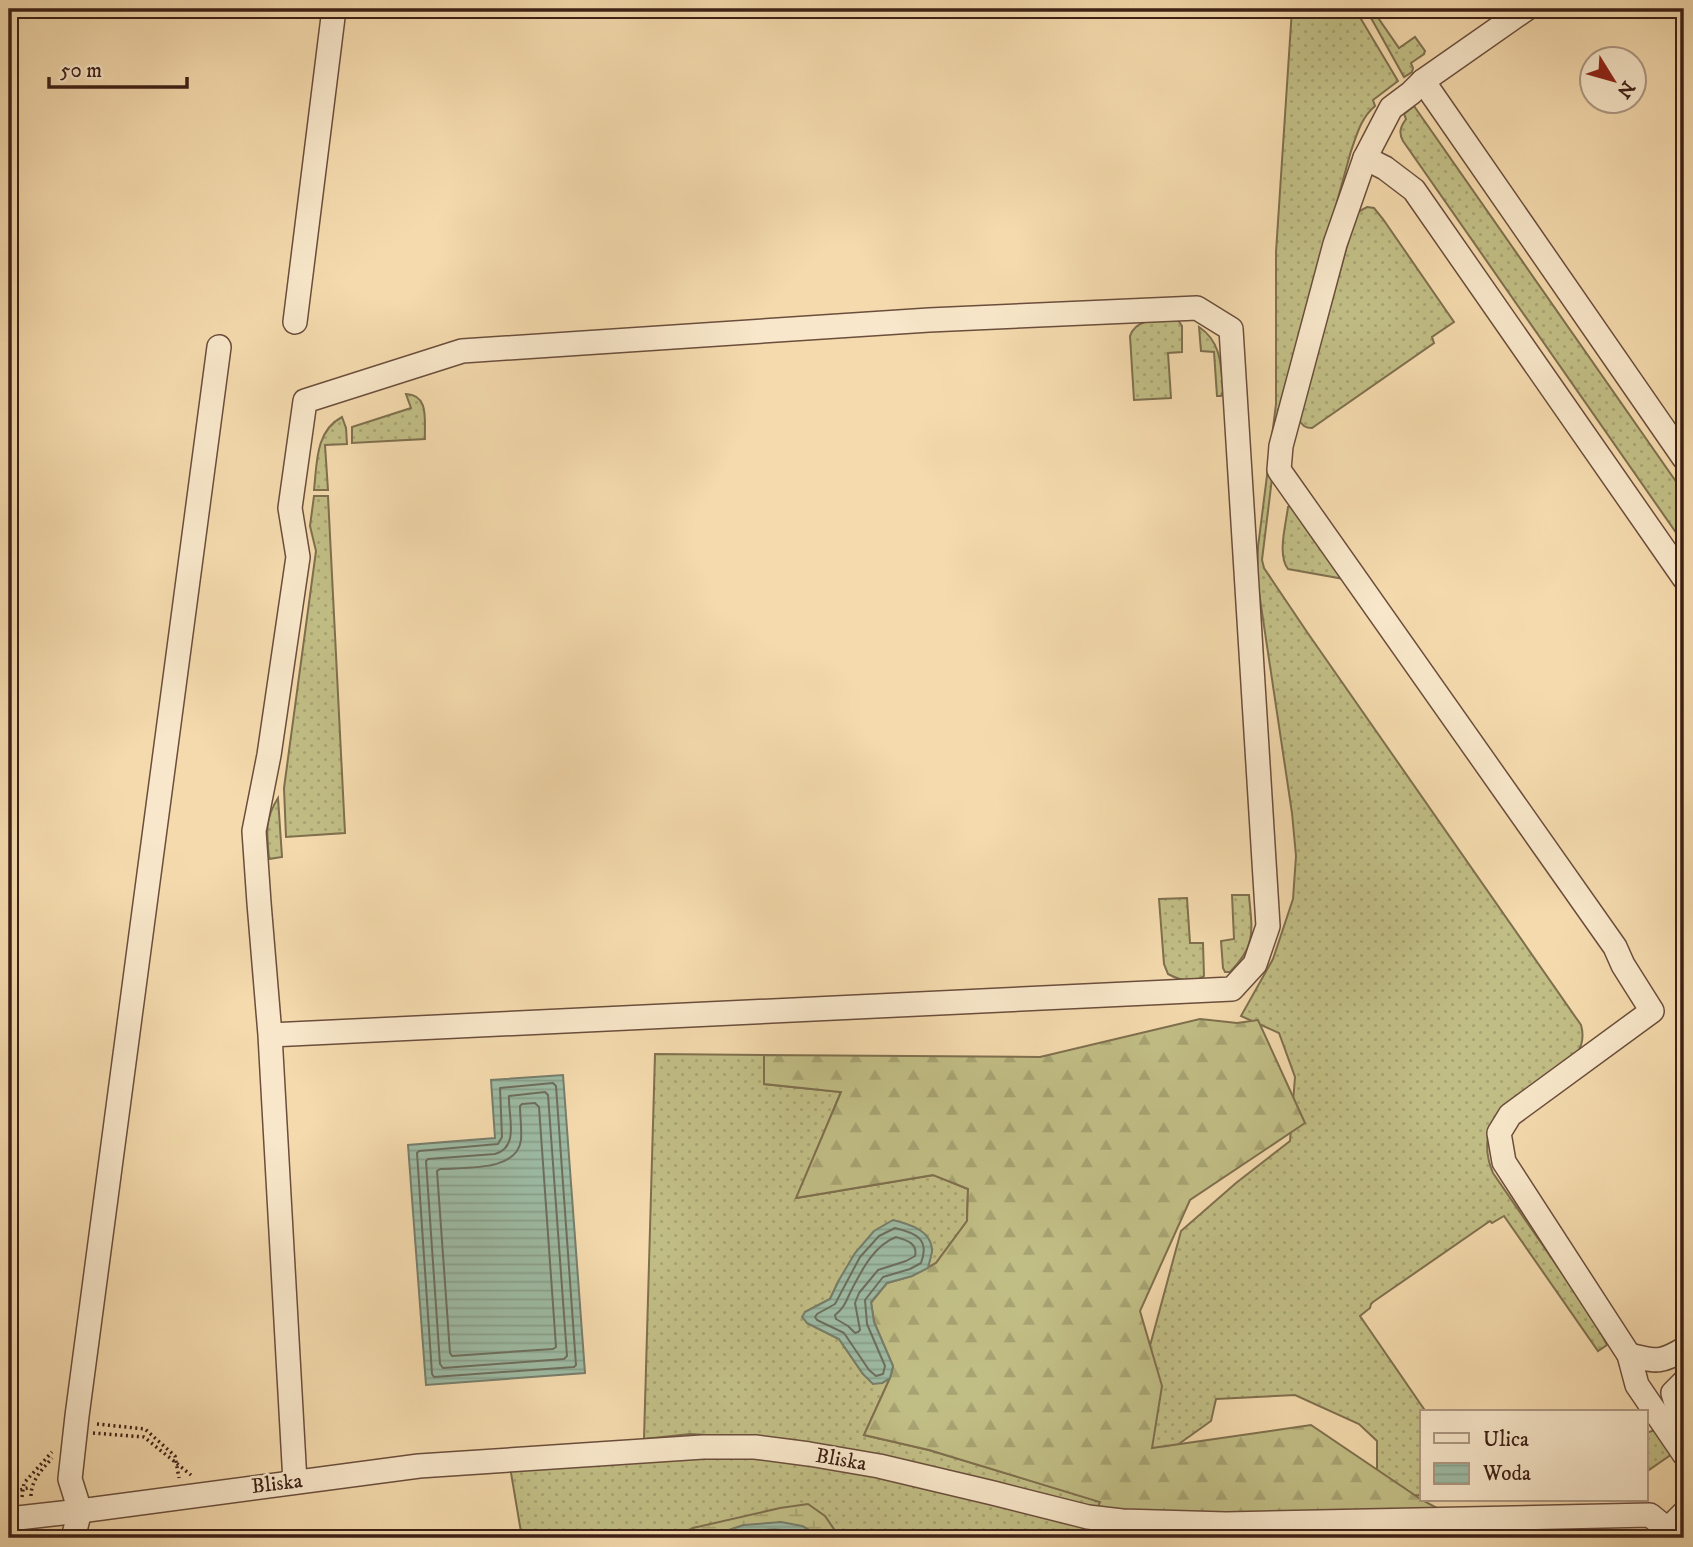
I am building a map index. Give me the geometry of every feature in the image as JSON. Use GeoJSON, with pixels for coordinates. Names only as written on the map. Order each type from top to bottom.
{"type":"FeatureCollection","features":[{"type":"Feature","properties":{"kind":"street"},"geometry":{"type":"LineString","coordinates":[[295,322],[334,9]]}},
{"type":"Feature","properties":{"kind":"street"},"geometry":{"type":"LineString","coordinates":[[1526,9],[1423,81],[1391,108],[1364,158],[1331,258],[1281,446],[1279,470],[1615,947],[1652,1011],[1510,1115],[1499,1133],[1504,1162],[1629,1355],[1637,1385],[1684,1454]]}},
{"type":"Feature","properties":{"kind":"street"},"geometry":{"type":"LineString","coordinates":[[1423,81],[1684,458]]}},
{"type":"Feature","properties":{"kind":"street"},"geometry":{"type":"LineString","coordinates":[[1364,158],[1385,168],[1414,190],[1684,578]]}},
{"type":"Feature","properties":{"kind":"street"},"geometry":{"type":"LineString","coordinates":[[270,1034],[1232,989],[1255,964],[1268,926],[1231,329],[1196,308],[929,320],[462,351],[305,401],[290,508],[298,556],[269,755],[254,831],[270,1034],[295,1482]]}},
{"type":"Feature","properties":{"kind":"street"},"geometry":{"type":"LineString","coordinates":[[73,1538],[80,1511],[70,1479],[82,1427],[154,826],[219,347]]}},
{"type":"Feature","properties":{"kind":"street"},"geometry":{"type":"LineString","coordinates":[[1629,1355],[1656,1361],[1684,1349]]}},
{"type":"Feature","properties":{"kind":"street"},"geometry":{"type":"LineString","coordinates":[[1684,1382],[1673,1392],[1679,1417],[1684,1424]]}},
{"type":"Feature","properties":{"kind":"street","name":"Bliska"},"geometry":{"type":"LineString","coordinates":[[9,1519],[419,1466],[703,1447],[755,1447],[879,1466],[1088,1517],[1122,1521],[1226,1524],[1650,1515],[1663,1534]]}},
{"type":"Feature","properties":{"kind":"street"},"geometry":{"type":"LineString","coordinates":[[1663,1534],[1684,1513]]}},
{"type":"Feature","properties":{"kind":"path"},"geometry":{"type":"LineString","coordinates":[[82,1427],[145,1429],[175,1456],[181,1489]]}},
{"type":"Feature","properties":{"kind":"path"},"geometry":{"type":"LineString","coordinates":[[82,1427],[144,1437],[190,1475],[202,1474]]}},
{"type":"Feature","properties":{"kind":"path"},"geometry":{"type":"LineString","coordinates":[[22,1499],[24,1483],[30,1474],[59,1448],[37,1475],[31,1487],[31,1497]]}},
{"type":"Feature","properties":{"kind":"path"},"geometry":{"type":"LineString","coordinates":[[9,1503],[20,1489],[31,1487]]}},
{"type":"Feature","properties":{"kind":"green space"},"geometry":{"type":"Polygon","coordinates":[[[1292,9],[1355,9],[1398,81],[1373,100],[1375,106],[1363,121],[1351,151],[1281,405],[1262,560],[1264,568],[1307,632],[1581,1025],[1582,1043],[1577,1054],[1491,1125],[1487,1149],[1493,1173],[1595,1321],[1607,1345],[1598,1351],[1504,1216],[1492,1223],[1490,1221],[1373,1302],[1360,1316],[1425,1410],[1420,1410],[1420,1495],[1376,1496],[1377,1441],[1359,1424],[1295,1395],[1216,1399],[1211,1421],[1176,1446],[1172,1466],[1124,1442],[1181,1231],[1290,1141],[1295,1077],[1279,1033],[1241,1016],[1273,959],[1293,899],[1296,856],[1257,579],[1258,547],[1276,404],[1276,252],[1292,9]]]}},
{"type":"Feature","properties":{"kind":"green space"},"geometry":{"type":"Polygon","coordinates":[[[1366,9],[1372,9],[1399,48],[1415,37],[1425,51],[1411,63],[1412,72],[1404,77],[1366,9]]]}},
{"type":"Feature","properties":{"kind":"green space"},"geometry":{"type":"Polygon","coordinates":[[[1414,106],[1684,493],[1684,544],[1401,138],[1400,132],[1406,119],[1404,114],[1414,106]]]}},
{"type":"Feature","properties":{"kind":"green space"},"geometry":{"type":"Polygon","coordinates":[[[1367,207],[1374,208],[1383,219],[1454,322],[1432,337],[1434,343],[1312,428],[1308,428],[1299,420],[1356,213],[1367,207]]]}},
{"type":"Feature","properties":{"kind":"green space"},"geometry":{"type":"Polygon","coordinates":[[[1178,320],[1182,326],[1182,352],[1168,353],[1171,398],[1134,400],[1130,336],[1133,330],[1144,322],[1178,320]]]}},
{"type":"Feature","properties":{"kind":"green space"},"geometry":{"type":"Polygon","coordinates":[[[1199,327],[1212,340],[1219,356],[1223,391],[1221,396],[1217,396],[1214,352],[1201,351],[1199,327]]]}},
{"type":"Feature","properties":{"kind":"green space"},"geometry":{"type":"Polygon","coordinates":[[[406,394],[414,395],[422,404],[425,439],[352,443],[352,427],[411,408],[406,394]]]}},
{"type":"Feature","properties":{"kind":"green space"},"geometry":{"type":"Polygon","coordinates":[[[342,417],[347,444],[325,445],[328,490],[314,490],[322,439],[333,423],[342,417]]]}},
{"type":"Feature","properties":{"kind":"green space"},"geometry":{"type":"Polygon","coordinates":[[[314,496],[328,496],[345,833],[286,837],[284,788],[316,551],[310,526],[314,496]]]}},
{"type":"Feature","properties":{"kind":"green space"},"geometry":{"type":"Polygon","coordinates":[[[1292,505],[1344,579],[1288,569],[1283,556],[1283,539],[1288,507],[1292,505]]]}},
{"type":"Feature","properties":{"kind":"green space"},"geometry":{"type":"Polygon","coordinates":[[[278,798],[282,857],[269,859],[268,820],[278,798]]]}},
{"type":"Feature","properties":{"kind":"green space"},"geometry":{"type":"Polygon","coordinates":[[[1232,895],[1249,895],[1251,937],[1245,954],[1230,972],[1225,972],[1221,941],[1234,939],[1232,895]]]}},
{"type":"Feature","properties":{"kind":"green space"},"geometry":{"type":"Polygon","coordinates":[[[1187,898],[1190,943],[1203,943],[1204,976],[1191,980],[1168,974],[1164,964],[1159,899],[1187,898]]]}},
{"type":"Feature","properties":{"kind":"green space"},"geometry":{"type":"Polygon","coordinates":[[[1200,1019],[1237,1023],[1258,1020],[1305,1123],[1190,1200],[1140,1311],[1162,1386],[1152,1448],[1311,1425],[1420,1499],[1420,1502],[1439,1509],[1453,1523],[1394,1538],[1117,1538],[1088,1528],[1100,1502],[929,1450],[864,1435],[893,1366],[874,1322],[871,1303],[887,1283],[912,1276],[936,1263],[967,1221],[968,1189],[933,1175],[796,1198],[841,1092],[764,1084],[764,1055],[1040,1057],[1200,1019]]]}},
{"type":"Feature","properties":{"kind":"green space"},"geometry":{"type":"Polygon","coordinates":[[[655,1054],[764,1055],[764,1084],[841,1092],[797,1198],[934,1175],[968,1189],[967,1221],[936,1263],[928,1268],[932,1250],[839,1280],[830,1299],[805,1312],[807,1323],[839,1339],[863,1374],[882,1383],[890,1378],[864,1435],[929,1450],[1101,1502],[1098,1509],[794,1440],[690,1434],[644,1439],[655,1054]]]}},
{"type":"Feature","properties":{"kind":"green space"},"geometry":{"type":"Polygon","coordinates":[[[1656,1431],[1672,1454],[1648,1471],[1648,1432],[1656,1431]]]}},
{"type":"Feature","properties":{"kind":"green space"},"geometry":{"type":"Polygon","coordinates":[[[764,1456],[848,1469],[954,1491],[1117,1538],[840,1538],[825,1517],[693,1528],[676,1538],[522,1538],[510,1467],[764,1456]]]}},
{"type":"Feature","properties":{"kind":"green space"},"geometry":{"type":"Polygon","coordinates":[[[808,1504],[825,1516],[840,1538],[823,1538],[802,1526],[744,1525],[705,1538],[676,1538],[693,1528],[808,1504]]]}},
{"type":"Feature","properties":{"kind":"green space"},"geometry":{"type":"Polygon","coordinates":[[[1453,1523],[1546,1529],[1546,1538],[1394,1538],[1453,1523]]]}},
{"type":"Feature","properties":{"kind":"water"},"geometry":{"type":"Polygon","coordinates":[[[563,1075],[585,1373],[426,1385],[408,1145],[495,1138],[491,1080],[563,1075]]]}},
{"type":"Feature","properties":{"kind":"water"},"geometry":{"type":"Polygon","coordinates":[[[893,1220],[912,1226],[928,1237],[932,1252],[928,1268],[887,1283],[871,1302],[874,1322],[893,1366],[890,1378],[873,1384],[839,1339],[807,1323],[802,1317],[805,1312],[830,1299],[855,1253],[874,1231],[893,1220]]]}},
{"type":"Feature","properties":{"kind":"water"},"geometry":{"type":"Polygon","coordinates":[[[781,1522],[802,1526],[823,1538],[705,1538],[744,1525],[781,1522]]]}}]}
